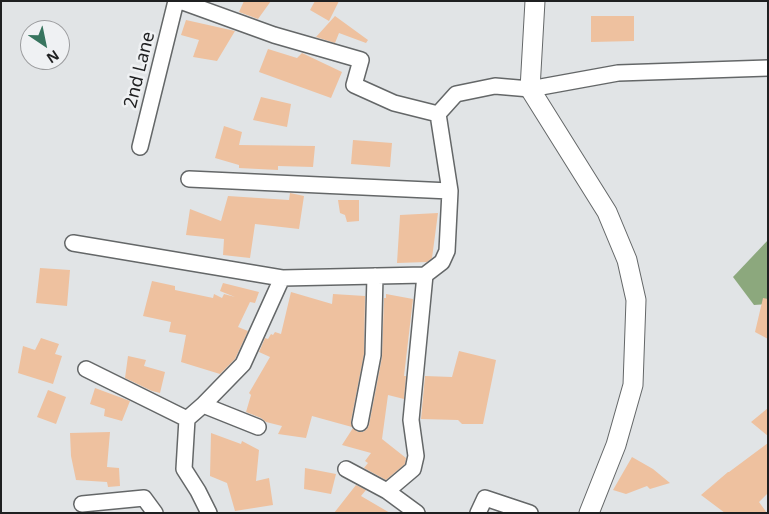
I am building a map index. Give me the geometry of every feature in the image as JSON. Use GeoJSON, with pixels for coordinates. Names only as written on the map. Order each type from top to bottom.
{"type":"FeatureCollection","features":[{"type":"Feature","properties":{"kind":"street","name":"2nd Lane"},"geometry":{"type":"LineString","coordinates":[[140,147],[176,1]]}},
{"type":"Feature","properties":{"kind":"street"},"geometry":{"type":"LineString","coordinates":[[180,1],[274,35],[360,60],[354,86],[394,103],[438,114]]}},
{"type":"Feature","properties":{"kind":"street"},"geometry":{"type":"LineString","coordinates":[[535,1],[530,89],[607,212],[627,260],[636,300],[633,386],[616,446],[589,513]]}},
{"type":"Feature","properties":{"kind":"street"},"geometry":{"type":"LineString","coordinates":[[438,114],[456,94],[495,86],[530,89],[618,73],[768,68]]}},
{"type":"Feature","properties":{"kind":"street"},"geometry":{"type":"LineString","coordinates":[[73,243],[282,278],[425,275],[442,262],[446,251],[450,191],[438,114]]}},
{"type":"Feature","properties":{"kind":"street"},"geometry":{"type":"LineString","coordinates":[[189,179],[450,191]]}},
{"type":"Feature","properties":{"kind":"street"},"geometry":{"type":"LineString","coordinates":[[387,491],[413,469],[416,456],[411,420],[425,275]]}},
{"type":"Feature","properties":{"kind":"street"},"geometry":{"type":"LineString","coordinates":[[360,423],[373,355],[375,276]]}},
{"type":"Feature","properties":{"kind":"street"},"geometry":{"type":"LineString","coordinates":[[209,513],[184,469],[187,418],[203,405],[242,364],[282,278]]}},
{"type":"Feature","properties":{"kind":"street"},"geometry":{"type":"LineString","coordinates":[[86,370],[187,418]]}},
{"type":"Feature","properties":{"kind":"street"},"geometry":{"type":"LineString","coordinates":[[203,405],[258,427]]}},
{"type":"Feature","properties":{"kind":"street"},"geometry":{"type":"LineString","coordinates":[[346,468],[387,491],[417,513]]}},
{"type":"Feature","properties":{"kind":"street"},"geometry":{"type":"LineString","coordinates":[[82,504],[144,498],[155,513]]}},
{"type":"Feature","properties":{"kind":"street"},"geometry":{"type":"LineString","coordinates":[[478,513],[485,498],[530,513]]}},
{"type":"Feature","properties":{"kind":"green space"},"geometry":{"type":"Polygon","coordinates":[[[768,240],[768,304],[754,305],[733,277],[768,240]]]}},
{"type":"Feature","properties":{"kind":"building"},"geometry":{"type":"Polygon","coordinates":[[[244,1],[271,1],[258,19],[239,12],[244,1]]]}},
{"type":"Feature","properties":{"kind":"building"},"geometry":{"type":"Polygon","coordinates":[[[315,1],[339,1],[329,21],[310,10],[315,1]]]}},
{"type":"Feature","properties":{"kind":"building"},"geometry":{"type":"Polygon","coordinates":[[[335,16],[368,40],[366,43],[339,33],[335,43],[316,37],[335,16]]]}},
{"type":"Feature","properties":{"kind":"building"},"geometry":{"type":"Polygon","coordinates":[[[591,16],[634,16],[634,41],[591,42],[591,16]]]}},
{"type":"Feature","properties":{"kind":"building"},"geometry":{"type":"Polygon","coordinates":[[[186,20],[235,31],[217,61],[193,57],[199,40],[181,35],[186,20]]]}},
{"type":"Feature","properties":{"kind":"building"},"geometry":{"type":"Polygon","coordinates":[[[268,49],[297,58],[302,53],[342,72],[331,98],[259,72],[268,49]]]}},
{"type":"Feature","properties":{"kind":"building"},"geometry":{"type":"Polygon","coordinates":[[[261,97],[291,104],[287,127],[253,120],[261,97]]]}},
{"type":"Feature","properties":{"kind":"building"},"geometry":{"type":"Polygon","coordinates":[[[224,126],[242,132],[239,145],[315,146],[313,167],[278,166],[278,170],[239,168],[239,165],[215,158],[224,126]]]}},
{"type":"Feature","properties":{"kind":"building"},"geometry":{"type":"Polygon","coordinates":[[[353,140],[392,143],[390,167],[351,164],[353,140]]]}},
{"type":"Feature","properties":{"kind":"building"},"geometry":{"type":"Polygon","coordinates":[[[290,193],[304,196],[299,229],[255,224],[250,258],[223,255],[224,239],[186,235],[190,209],[221,221],[228,196],[289,200],[290,193]]]}},
{"type":"Feature","properties":{"kind":"building"},"geometry":{"type":"Polygon","coordinates":[[[338,200],[359,200],[359,221],[347,222],[345,215],[340,213],[338,200]]]}},
{"type":"Feature","properties":{"kind":"building"},"geometry":{"type":"Polygon","coordinates":[[[438,213],[432,258],[427,262],[397,263],[400,215],[438,213]]]}},
{"type":"Feature","properties":{"kind":"building"},"geometry":{"type":"Polygon","coordinates":[[[40,268],[70,270],[67,306],[36,303],[40,268]]]}},
{"type":"Feature","properties":{"kind":"building"},"geometry":{"type":"Polygon","coordinates":[[[152,281],[175,286],[175,290],[213,298],[214,294],[222,298],[224,294],[235,297],[220,291],[223,283],[259,292],[255,303],[250,302],[238,327],[248,331],[235,359],[220,374],[181,362],[186,335],[169,332],[171,322],[143,316],[152,281]]]}},
{"type":"Feature","properties":{"kind":"building"},"geometry":{"type":"Polygon","coordinates":[[[291,292],[332,304],[333,294],[365,296],[364,354],[351,421],[352,427],[312,416],[306,438],[278,434],[282,426],[266,422],[246,412],[251,395],[249,393],[270,357],[259,352],[265,338],[268,339],[275,332],[281,334],[291,292]]]}},
{"type":"Feature","properties":{"kind":"building"},"geometry":{"type":"Polygon","coordinates":[[[386,294],[413,299],[404,376],[406,376],[404,399],[388,395],[382,439],[406,458],[405,464],[386,480],[364,468],[368,463],[365,461],[371,453],[342,445],[353,428],[358,432],[363,432],[369,425],[382,357],[384,298],[386,298],[386,294]]]}},
{"type":"Feature","properties":{"kind":"building"},"geometry":{"type":"Polygon","coordinates":[[[763,298],[768,299],[768,339],[755,332],[763,298]]]}},
{"type":"Feature","properties":{"kind":"building"},"geometry":{"type":"Polygon","coordinates":[[[41,338],[59,344],[55,354],[62,356],[53,384],[18,373],[23,346],[35,350],[41,338]]]}},
{"type":"Feature","properties":{"kind":"building"},"geometry":{"type":"Polygon","coordinates":[[[459,351],[496,360],[483,424],[462,424],[458,420],[421,419],[425,376],[452,377],[459,351]]]}},
{"type":"Feature","properties":{"kind":"building"},"geometry":{"type":"Polygon","coordinates":[[[128,356],[146,360],[144,366],[165,372],[160,393],[125,378],[128,356]]]}},
{"type":"Feature","properties":{"kind":"building"},"geometry":{"type":"Polygon","coordinates":[[[95,388],[130,401],[122,421],[104,416],[105,409],[90,404],[95,388]]]}},
{"type":"Feature","properties":{"kind":"building"},"geometry":{"type":"Polygon","coordinates":[[[48,390],[66,397],[56,424],[37,417],[48,390]]]}},
{"type":"Feature","properties":{"kind":"building"},"geometry":{"type":"Polygon","coordinates":[[[768,408],[768,436],[751,422],[768,408]]]}},
{"type":"Feature","properties":{"kind":"building"},"geometry":{"type":"Polygon","coordinates":[[[110,432],[107,467],[119,468],[120,486],[108,487],[107,482],[76,480],[71,456],[70,433],[110,432]]]}},
{"type":"Feature","properties":{"kind":"building"},"geometry":{"type":"Polygon","coordinates":[[[211,433],[241,444],[242,441],[259,450],[256,481],[269,478],[273,505],[235,511],[227,483],[210,476],[211,433]]]}},
{"type":"Feature","properties":{"kind":"building"},"geometry":{"type":"Polygon","coordinates":[[[768,443],[768,493],[759,502],[767,513],[725,513],[701,495],[728,472],[768,443]]]}},
{"type":"Feature","properties":{"kind":"building"},"geometry":{"type":"Polygon","coordinates":[[[632,457],[653,469],[670,483],[650,489],[647,486],[626,494],[613,490],[632,457]]]}},
{"type":"Feature","properties":{"kind":"building"},"geometry":{"type":"Polygon","coordinates":[[[305,468],[336,474],[331,494],[304,489],[305,468]]]}},
{"type":"Feature","properties":{"kind":"building"},"geometry":{"type":"Polygon","coordinates":[[[356,485],[366,490],[361,496],[390,513],[334,513],[356,485]]]}}]}
